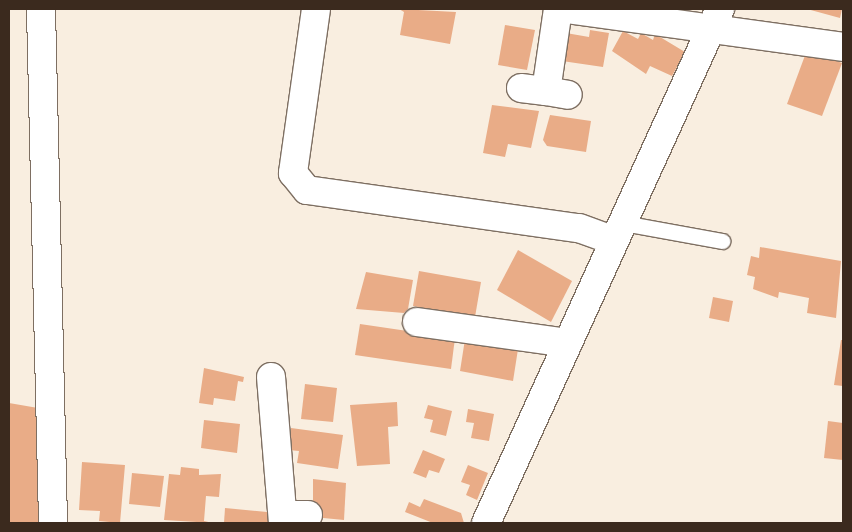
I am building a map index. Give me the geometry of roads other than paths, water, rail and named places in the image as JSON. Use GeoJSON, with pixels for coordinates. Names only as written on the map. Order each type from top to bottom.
{"type":"FeatureCollection","features":[{"type":"Feature","properties":{"kind":"street"},"geometry":{"type":"LineString","coordinates":[[41,9],[53,523]]}},
{"type":"Feature","properties":{"kind":"street"},"geometry":{"type":"LineString","coordinates":[[316,9],[293,173],[307,190],[618,232]]}},
{"type":"Feature","properties":{"kind":"street"},"geometry":{"type":"LineString","coordinates":[[545,91],[558,9]]}},
{"type":"Feature","properties":{"kind":"street"},"geometry":{"type":"LineString","coordinates":[[568,9],[715,19],[843,47]]}},
{"type":"Feature","properties":{"kind":"street"},"geometry":{"type":"LineString","coordinates":[[486,523],[715,19]]}},
{"type":"Feature","properties":{"kind":"street"},"geometry":{"type":"LineString","coordinates":[[417,322],[568,343]]}},
{"type":"Feature","properties":{"kind":"street"},"geometry":{"type":"LineString","coordinates":[[271,376],[263,411],[291,518]]}},
{"type":"Feature","properties":{"kind":"lane"},"geometry":{"type":"LineString","coordinates":[[618,232],[722,241]]}}]}
